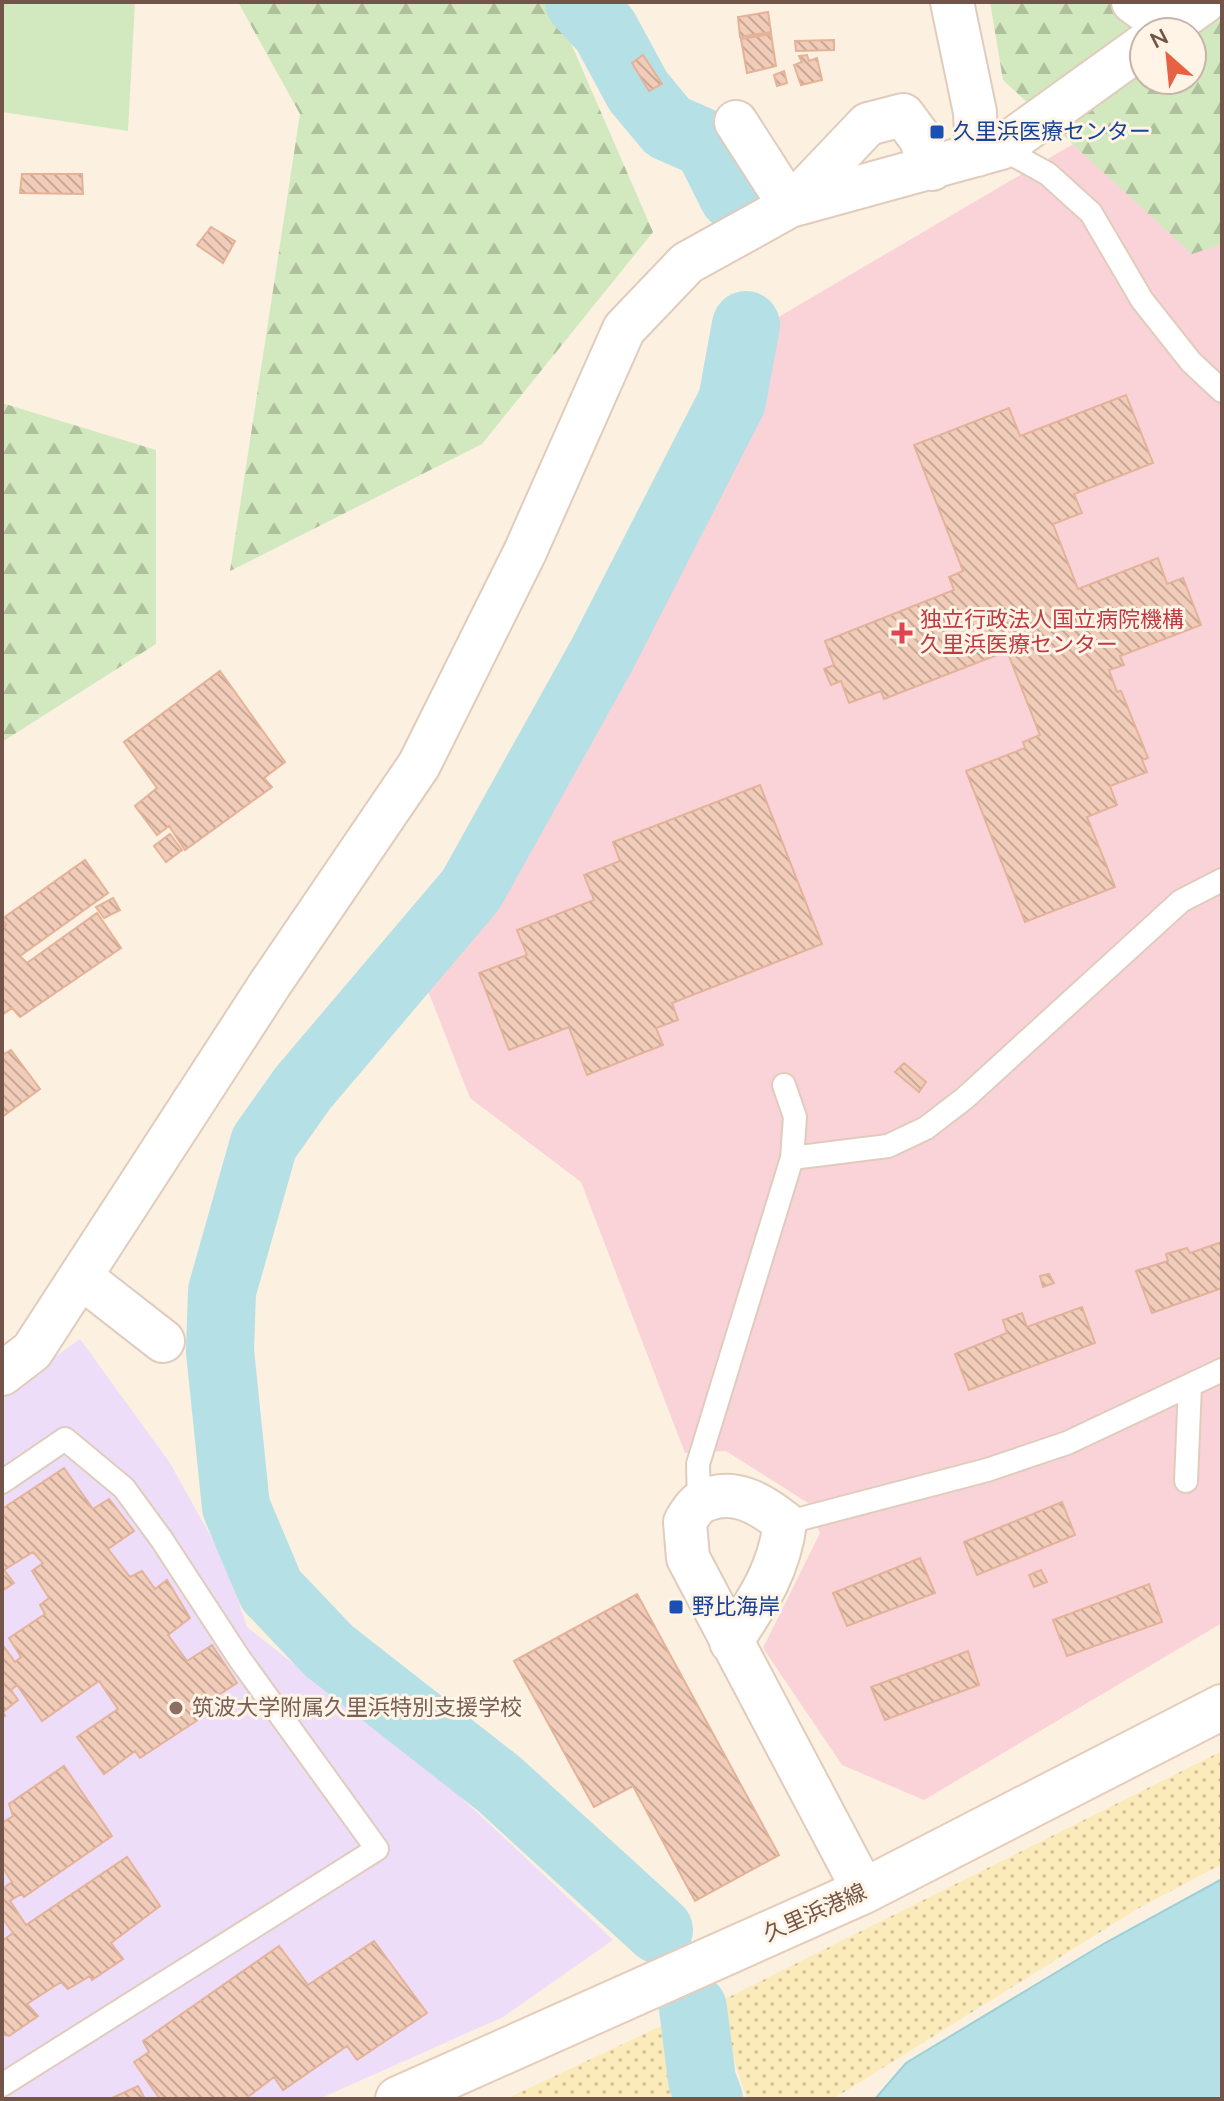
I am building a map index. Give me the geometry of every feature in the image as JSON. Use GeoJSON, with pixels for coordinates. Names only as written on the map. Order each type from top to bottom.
{"type":"FeatureCollection","features":[{"type":"Feature","properties":{"kind":"main road","name":"久里浜港線"},"geometry":{"type":"LineString","coordinates":[[398,2099],[864,1891],[1222,1707]]}},
{"type":"Feature","properties":{"kind":"street"},"geometry":{"type":"LineString","coordinates":[[952,2],[975,112],[989,152]]}},
{"type":"Feature","properties":{"kind":"street"},"geometry":{"type":"LineString","coordinates":[[1184,16],[1204,2]]}},
{"type":"Feature","properties":{"kind":"street"},"geometry":{"type":"LineString","coordinates":[[2,1374],[32,1351],[270,984],[419,765],[525,552],[624,329],[687,263],[790,206],[989,152],[1128,56]]}},
{"type":"Feature","properties":{"kind":"street"},"geometry":{"type":"LineString","coordinates":[[790,206],[868,124],[903,115],[920,138],[932,169]]}},
{"type":"Feature","properties":{"kind":"street"},"geometry":{"type":"LineString","coordinates":[[736,122],[790,206]]}},
{"type":"Feature","properties":{"kind":"street"},"geometry":{"type":"LineString","coordinates":[[81,1277],[163,1341]]}},
{"type":"Feature","properties":{"kind":"street"},"geometry":{"type":"LineString","coordinates":[[731,1642],[765,1589],[781,1552],[785,1523],[760,1503],[729,1495],[699,1502],[685,1522],[688,1558],[731,1642],[864,1891]]}},
{"type":"Feature","properties":{"kind":"lane"},"geometry":{"type":"LineString","coordinates":[[989,152],[1048,174],[1091,213],[1142,300],[1191,362],[1222,391]]}},
{"type":"Feature","properties":{"kind":"lane"},"geometry":{"type":"LineString","coordinates":[[792,1158],[888,1146],[926,1128],[965,1098],[1181,901],[1222,880]]}},
{"type":"Feature","properties":{"kind":"lane"},"geometry":{"type":"LineString","coordinates":[[699,1502],[698,1464],[792,1158],[795,1117],[784,1085]]}},
{"type":"Feature","properties":{"kind":"lane"},"geometry":{"type":"LineString","coordinates":[[785,1523],[987,1470],[1067,1443],[1222,1370]]}},
{"type":"Feature","properties":{"kind":"lane"},"geometry":{"type":"LineString","coordinates":[[1186,1481],[1190,1385]]}},
{"type":"Feature","properties":{"kind":"lane"},"geometry":{"type":"LineString","coordinates":[[2,1482],[65,1439],[124,1488],[239,1658],[377,1849],[2,2085]]}},
{"type":"Feature","properties":{"kind":"shaded area","name":"独立行政法人国立病院機構 久里浜医療センター"},"geometry":{"type":"Polygon","coordinates":[[[1222,56],[1222,1623],[924,1800],[842,1765],[763,1648],[820,1533],[808,1503],[726,1451],[685,1453],[581,1182],[470,1098],[407,937],[758,329],[1155,96],[1208,96],[1208,67],[1222,56]]]}},
{"type":"Feature","properties":{"kind":"shaded area","name":"筑波大学附属久里浜特別支援学校"},"geometry":{"type":"Polygon","coordinates":[[[80,1339],[170,1463],[225,1562],[247,1627],[453,1790],[613,1940],[503,2017],[319,2099],[2,2099],[2,1395],[80,1339]]]}},
{"type":"Feature","properties":{"kind":"green space"},"geometry":{"type":"Polygon","coordinates":[[[2,2],[135,2],[128,131],[2,112],[2,2]]]}},
{"type":"Feature","properties":{"kind":"green space"},"geometry":{"type":"Polygon","coordinates":[[[238,2],[553,2],[653,232],[482,444],[230,571],[300,114],[238,2]]]}},
{"type":"Feature","properties":{"kind":"green space"},"geometry":{"type":"Polygon","coordinates":[[[990,2],[1222,2],[1222,244],[1192,254],[1003,80],[990,2]]]}},
{"type":"Feature","properties":{"kind":"green space"},"geometry":{"type":"Polygon","coordinates":[[[2,403],[156,450],[156,644],[2,742],[2,403]]]}},
{"type":"Feature","properties":{"kind":"sand"},"geometry":{"type":"Polygon","coordinates":[[[1222,1751],[1222,1864],[1137,1909],[833,2099],[747,2099],[715,2004],[1222,1751]]]}},
{"type":"Feature","properties":{"kind":"sand"},"geometry":{"type":"Polygon","coordinates":[[[663,2025],[681,2099],[506,2099],[663,2025]]]}},
{"type":"Feature","properties":{"kind":"water"},"geometry":{"type":"Polygon","coordinates":[[[1222,1879],[1222,2099],[875,2099],[906,2063],[1105,1943],[1222,1879]]]}},
{"type":"Feature","properties":{"kind":"water"},"geometry":{"type":"Polygon","coordinates":[[[703,2014],[712,2039],[708,2077],[715,2099],[703,2099],[694,2075],[687,2018],[703,2014]]]}},
{"type":"Feature","properties":{"kind":"building"},"geometry":{"type":"Polygon","coordinates":[[[768,12],[771,32],[740,37],[738,17],[768,12]]]}},
{"type":"Feature","properties":{"kind":"building"},"geometry":{"type":"Polygon","coordinates":[[[771,34],[776,66],[747,73],[741,39],[771,34]]]}},
{"type":"Feature","properties":{"kind":"building"},"geometry":{"type":"Polygon","coordinates":[[[834,40],[834,50],[796,51],[795,41],[834,40]]]}},
{"type":"Feature","properties":{"kind":"building"},"geometry":{"type":"Polygon","coordinates":[[[643,55],[662,84],[649,91],[632,63],[643,55]]]}},
{"type":"Feature","properties":{"kind":"building"},"geometry":{"type":"Polygon","coordinates":[[[807,55],[809,61],[817,58],[822,80],[801,85],[794,65],[802,62],[799,56],[807,55]]]}},
{"type":"Feature","properties":{"kind":"building"},"geometry":{"type":"Polygon","coordinates":[[[784,71],[787,83],[777,86],[774,75],[784,71]]]}},
{"type":"Feature","properties":{"kind":"building"},"geometry":{"type":"Polygon","coordinates":[[[22,174],[82,174],[83,194],[20,193],[22,174]]]}},
{"type":"Feature","properties":{"kind":"building"},"geometry":{"type":"Polygon","coordinates":[[[211,227],[235,241],[223,263],[197,245],[211,227]]]}},
{"type":"Feature","properties":{"kind":"building"},"geometry":{"type":"Polygon","coordinates":[[[1126,395],[1153,463],[1074,494],[1082,513],[1053,524],[1078,589],[1158,558],[1167,584],[1183,578],[1201,625],[1120,656],[1124,665],[1109,670],[1117,692],[1121,691],[1148,758],[1142,760],[1147,772],[1110,786],[1117,805],[1087,817],[1115,887],[1025,922],[966,771],[1025,748],[1023,742],[1040,735],[1007,651],[884,699],[881,691],[849,703],[841,681],[831,685],[824,669],[834,665],[825,641],[954,590],[949,577],[963,571],[914,445],[1009,408],[1020,436],[1126,395]]]}},
{"type":"Feature","properties":{"kind":"building"},"geometry":{"type":"Polygon","coordinates":[[[220,671],[285,762],[264,778],[272,787],[185,850],[169,826],[157,835],[135,806],[157,788],[124,742],[220,671]]]}},
{"type":"Feature","properties":{"kind":"building"},"geometry":{"type":"Polygon","coordinates":[[[760,785],[822,944],[672,1003],[678,1020],[656,1028],[663,1045],[587,1075],[569,1027],[509,1050],[479,973],[527,955],[517,930],[594,900],[584,875],[620,861],[613,842],[760,785]]]}},
{"type":"Feature","properties":{"kind":"building"},"geometry":{"type":"Polygon","coordinates":[[[170,834],[182,850],[166,862],[154,846],[170,834]]]}},
{"type":"Feature","properties":{"kind":"building"},"geometry":{"type":"Polygon","coordinates":[[[85,860],[108,893],[20,956],[27,963],[97,913],[121,948],[20,1017],[12,1008],[2,1015],[2,928],[6,925],[2,919],[85,860]]]}},
{"type":"Feature","properties":{"kind":"building"},"geometry":{"type":"Polygon","coordinates":[[[113,898],[120,910],[104,918],[96,907],[113,898]]]}},
{"type":"Feature","properties":{"kind":"building"},"geometry":{"type":"Polygon","coordinates":[[[11,1050],[40,1089],[2,1117],[2,1055],[11,1050]]]}},
{"type":"Feature","properties":{"kind":"building"},"geometry":{"type":"Polygon","coordinates":[[[904,1063],[926,1082],[919,1092],[895,1072],[904,1063]]]}},
{"type":"Feature","properties":{"kind":"building"},"geometry":{"type":"Polygon","coordinates":[[[1222,1242],[1222,1288],[1152,1313],[1136,1271],[1168,1261],[1166,1254],[1187,1248],[1190,1253],[1222,1242]]]}},
{"type":"Feature","properties":{"kind":"building"},"geometry":{"type":"Polygon","coordinates":[[[1049,1274],[1054,1283],[1043,1287],[1040,1276],[1049,1274]]]}},
{"type":"Feature","properties":{"kind":"building"},"geometry":{"type":"Polygon","coordinates":[[[1082,1307],[1095,1343],[969,1390],[955,1354],[1007,1333],[1003,1320],[1022,1313],[1027,1327],[1082,1307]]]}},
{"type":"Feature","properties":{"kind":"building"},"geometry":{"type":"Polygon","coordinates":[[[64,1468],[93,1509],[109,1499],[134,1531],[108,1549],[130,1577],[142,1571],[155,1589],[167,1580],[190,1618],[168,1635],[187,1661],[212,1645],[237,1683],[203,1705],[207,1714],[140,1758],[135,1751],[104,1774],[77,1737],[118,1709],[99,1681],[42,1721],[17,1685],[11,1690],[18,1700],[3,1712],[5,1716],[2,1718],[2,1644],[15,1662],[21,1657],[9,1638],[45,1614],[40,1605],[49,1598],[32,1571],[43,1563],[33,1552],[4,1570],[14,1583],[2,1591],[2,1509],[64,1468]]]}},
{"type":"Feature","properties":{"kind":"building"},"geometry":{"type":"Polygon","coordinates":[[[1062,1502],[1075,1535],[977,1575],[964,1542],[1062,1502]]]}},
{"type":"Feature","properties":{"kind":"building"},"geometry":{"type":"Polygon","coordinates":[[[920,1558],[935,1593],[847,1626],[833,1593],[920,1558]]]}},
{"type":"Feature","properties":{"kind":"building"},"geometry":{"type":"Polygon","coordinates":[[[1041,1570],[1047,1582],[1034,1587],[1029,1575],[1041,1570]]]}},
{"type":"Feature","properties":{"kind":"building"},"geometry":{"type":"Polygon","coordinates":[[[1149,1584],[1162,1622],[1067,1656],[1053,1620],[1149,1584]]]}},
{"type":"Feature","properties":{"kind":"building"},"geometry":{"type":"Polygon","coordinates":[[[637,1594],[779,1855],[695,1901],[633,1786],[594,1807],[514,1661],[637,1594]]]}},
{"type":"Feature","properties":{"kind":"building"},"geometry":{"type":"Polygon","coordinates":[[[968,1651],[979,1685],[885,1720],[871,1687],[968,1651]]]}},
{"type":"Feature","properties":{"kind":"building"},"geometry":{"type":"Polygon","coordinates":[[[64,1766],[112,1836],[24,1897],[21,1894],[10,1901],[26,1925],[127,1857],[160,1906],[111,1943],[123,1959],[92,1980],[90,1976],[68,1989],[61,1982],[27,2004],[38,2016],[9,2036],[2,2034],[2,1941],[13,1933],[2,1918],[2,1889],[12,1882],[2,1867],[2,1823],[13,1816],[9,1804],[64,1766]]]}},
{"type":"Feature","properties":{"kind":"building"},"geometry":{"type":"Polygon","coordinates":[[[374,1941],[427,2013],[357,2060],[347,2046],[283,2090],[274,2077],[245,2099],[160,2099],[134,2062],[149,2052],[143,2041],[279,1946],[308,1985],[374,1941]]]}},
{"type":"Feature","properties":{"kind":"building"},"geometry":{"type":"Polygon","coordinates":[[[138,2086],[145,2099],[110,2099],[138,2086]]]}},
{"type":"Feature","properties":{"kind":"waterway"},"geometry":{"type":"LineString","coordinates":[[579,2],[605,30],[638,91],[668,127],[707,144],[733,196]]}},
{"type":"Feature","properties":{"kind":"waterway"},"geometry":{"type":"LineString","coordinates":[[659,1930],[499,1784],[329,1651],[271,1590],[236,1507],[220,1351],[222,1291],[264,1143],[303,1088],[471,890],[603,653],[732,401],[746,325]]}},
{"type":"Feature","properties":{"kind":"waterway"},"geometry":{"type":"LineString","coordinates":[[693,2008],[702,2080],[709,2099]]}},
{"type":"Feature","properties":{"kind":"place","name":"久里浜医療センター"},"geometry":{"type":"Point","coordinates":[937,132]}},
{"type":"Feature","properties":{"kind":"place","name":"独立行政法人国立病院機構 久里浜医療センター"},"geometry":{"type":"Point","coordinates":[902,633]}},
{"type":"Feature","properties":{"kind":"place","name":"野比海岸"},"geometry":{"type":"Point","coordinates":[676,1607]}},
{"type":"Feature","properties":{"kind":"place","name":"筑波大学附属久里浜特別支援学校"},"geometry":{"type":"Point","coordinates":[176,1708]}}]}
